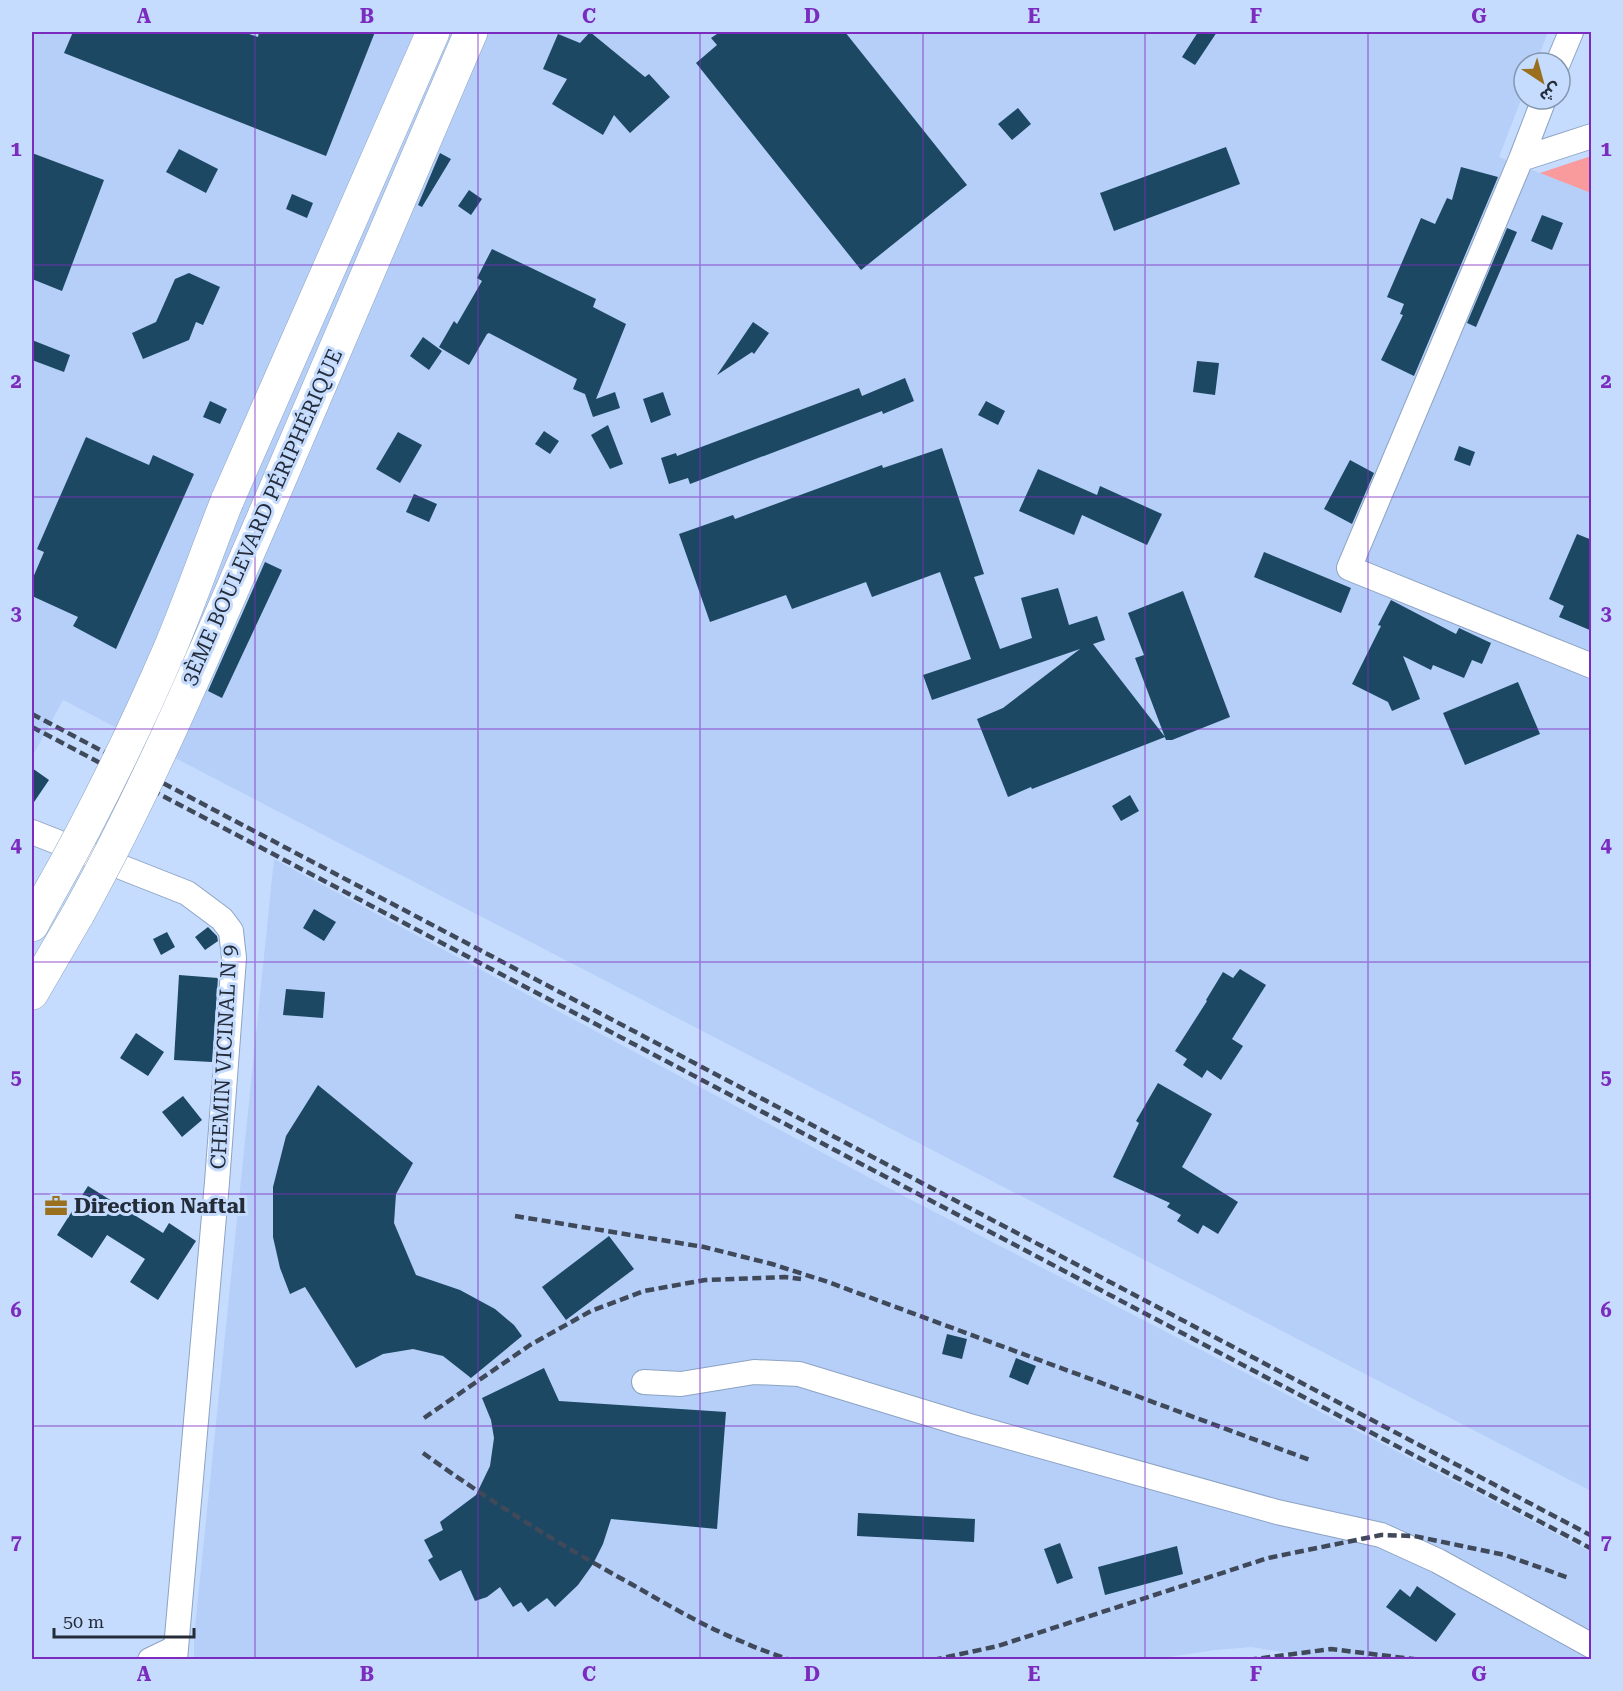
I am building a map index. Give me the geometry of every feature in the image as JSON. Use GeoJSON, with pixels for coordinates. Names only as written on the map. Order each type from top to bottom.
{"type":"FeatureCollection","features":[{"type":"Feature","properties":{"kind":"highway"},"geometry":{"type":"LineString","coordinates":[[39,911],[91,818],[171,646],[227,501],[433,32]]}},
{"type":"Feature","properties":{"kind":"highway","name":"3ÈME BOULEVARD PÉRIPHÉRIQUE"},"geometry":{"type":"LineString","coordinates":[[32,993],[109,855],[210,641],[471,32]]}},
{"type":"Feature","properties":{"kind":"street"},"geometry":{"type":"LineString","coordinates":[[1563,51],[1570,32]]}},
{"type":"Feature","properties":{"kind":"street"},"geometry":{"type":"LineString","coordinates":[[1539,111],[1349,568],[1592,666]]}},
{"type":"Feature","properties":{"kind":"street"},"geometry":{"type":"LineString","coordinates":[[1521,159],[1592,136]]}},
{"type":"Feature","properties":{"kind":"street","name":"CHEMIN VICINAL N 9"},"geometry":{"type":"LineString","coordinates":[[32,832],[187,893],[222,919],[231,931],[234,958],[175,1654]]}},
{"type":"Feature","properties":{"kind":"street"},"geometry":{"type":"LineString","coordinates":[[644,1382],[681,1384],[754,1372],[799,1374],[966,1425],[1276,1512],[1381,1535],[1438,1561],[1592,1646]]}},
{"type":"Feature","properties":{"kind":"street"},"geometry":{"type":"LineString","coordinates":[[150,1659],[175,1654]]}},
{"type":"Feature","properties":{"kind":"shaded area"},"geometry":{"type":"Polygon","coordinates":[[[32,32],[1548,32],[1541,51],[1512,51],[1512,111],[1517,111],[1499,157],[1591,193],[1591,1491],[63,700],[32,757],[32,32]]]}},
{"type":"Feature","properties":{"kind":"shaded area"},"geometry":{"type":"Polygon","coordinates":[[[1591,156],[1591,193],[1540,173],[1591,156]]]}},
{"type":"Feature","properties":{"kind":"shaded area"},"geometry":{"type":"Polygon","coordinates":[[[274,859],[898,1193],[1591,1552],[1591,1659],[1328,1660],[1252,1647],[1150,1660],[194,1660],[194,1637],[274,859]]]}},
{"type":"Feature","properties":{"kind":"building"},"geometry":{"type":"Polygon","coordinates":[[[73,32],[243,32],[258,37],[259,32],[375,32],[326,156],[64,53],[73,32]]]}},
{"type":"Feature","properties":{"kind":"building"},"geometry":{"type":"Polygon","coordinates":[[[590,32],[645,77],[649,74],[670,97],[630,133],[614,115],[603,135],[552,104],[567,79],[543,69],[558,34],[580,43],[590,32]]]}},
{"type":"Feature","properties":{"kind":"building"},"geometry":{"type":"Polygon","coordinates":[[[720,32],[845,32],[967,185],[861,270],[696,63],[717,45],[711,38],[720,32]]]}},
{"type":"Feature","properties":{"kind":"building"},"geometry":{"type":"Polygon","coordinates":[[[1198,32],[1217,32],[1195,65],[1182,57],[1198,32]]]}},
{"type":"Feature","properties":{"kind":"building"},"geometry":{"type":"Polygon","coordinates":[[[1018,108],[1031,124],[1012,140],[998,124],[1018,108]]]}},
{"type":"Feature","properties":{"kind":"building"},"geometry":{"type":"Polygon","coordinates":[[[1226,147],[1240,184],[1114,231],[1100,193],[1226,147]]]}},
{"type":"Feature","properties":{"kind":"building"},"geometry":{"type":"Polygon","coordinates":[[[179,149],[218,169],[206,193],[166,172],[179,149]]]}},
{"type":"Feature","properties":{"kind":"building"},"geometry":{"type":"Polygon","coordinates":[[[32,153],[104,180],[62,291],[32,279],[32,153]]]}},
{"type":"Feature","properties":{"kind":"building"},"geometry":{"type":"Polygon","coordinates":[[[440,153],[451,159],[422,207],[418,205],[440,153]]]}},
{"type":"Feature","properties":{"kind":"building"},"geometry":{"type":"Polygon","coordinates":[[[1461,167],[1498,177],[1414,376],[1381,360],[1403,315],[1400,314],[1404,304],[1387,297],[1421,218],[1435,224],[1447,198],[1452,200],[1461,167]]]}},
{"type":"Feature","properties":{"kind":"building"},"geometry":{"type":"Polygon","coordinates":[[[469,190],[482,199],[471,215],[458,206],[469,190]]]}},
{"type":"Feature","properties":{"kind":"building"},"geometry":{"type":"Polygon","coordinates":[[[292,194],[313,203],[307,218],[286,209],[292,194]]]}},
{"type":"Feature","properties":{"kind":"building"},"geometry":{"type":"Polygon","coordinates":[[[1542,215],[1563,223],[1552,250],[1531,241],[1542,215]]]}},
{"type":"Feature","properties":{"kind":"building"},"geometry":{"type":"Polygon","coordinates":[[[1507,228],[1517,232],[1476,327],[1467,323],[1507,228]]]}},
{"type":"Feature","properties":{"kind":"building"},"geometry":{"type":"Polygon","coordinates":[[[492,249],[596,299],[593,307],[626,324],[596,399],[615,392],[620,408],[593,417],[585,394],[573,389],[577,379],[489,333],[469,365],[439,347],[454,321],[457,324],[482,281],[477,278],[492,249]]]}},
{"type":"Feature","properties":{"kind":"building"},"geometry":{"type":"Polygon","coordinates":[[[189,273],[220,287],[203,325],[196,322],[189,340],[143,359],[132,333],[156,322],[175,279],[189,273]]]}},
{"type":"Feature","properties":{"kind":"building"},"geometry":{"type":"Polygon","coordinates":[[[753,322],[769,333],[754,354],[752,352],[717,375],[753,322]]]}},
{"type":"Feature","properties":{"kind":"building"},"geometry":{"type":"Polygon","coordinates":[[[423,337],[442,351],[429,370],[410,356],[423,337]]]}},
{"type":"Feature","properties":{"kind":"building"},"geometry":{"type":"Polygon","coordinates":[[[32,340],[70,355],[64,372],[32,360],[32,340]]]}},
{"type":"Feature","properties":{"kind":"building"},"geometry":{"type":"Polygon","coordinates":[[[1197,361],[1219,363],[1215,395],[1193,392],[1197,361]]]}},
{"type":"Feature","properties":{"kind":"building"},"geometry":{"type":"Polygon","coordinates":[[[905,378],[914,401],[690,484],[688,478],[669,484],[661,458],[676,453],[677,456],[859,388],[862,396],[905,378]]]}},
{"type":"Feature","properties":{"kind":"building"},"geometry":{"type":"Polygon","coordinates":[[[663,392],[671,415],[651,423],[643,399],[663,392]]]}},
{"type":"Feature","properties":{"kind":"building"},"geometry":{"type":"Polygon","coordinates":[[[210,401],[227,409],[220,424],[203,417],[210,401]]]}},
{"type":"Feature","properties":{"kind":"building"},"geometry":{"type":"Polygon","coordinates":[[[986,401],[1005,411],[998,425],[978,415],[986,401]]]}},
{"type":"Feature","properties":{"kind":"building"},"geometry":{"type":"Polygon","coordinates":[[[608,425],[623,464],[610,469],[591,435],[608,425]]]}},
{"type":"Feature","properties":{"kind":"building"},"geometry":{"type":"Polygon","coordinates":[[[544,431],[559,441],[550,454],[535,444],[544,431]]]}},
{"type":"Feature","properties":{"kind":"building"},"geometry":{"type":"Polygon","coordinates":[[[398,432],[422,445],[400,483],[376,469],[398,432]]]}},
{"type":"Feature","properties":{"kind":"building"},"geometry":{"type":"Polygon","coordinates":[[[86,437],[149,465],[153,455],[194,474],[116,649],[73,626],[78,617],[32,596],[32,580],[44,552],[37,549],[86,437]]]}},
{"type":"Feature","properties":{"kind":"building"},"geometry":{"type":"Polygon","coordinates":[[[1459,446],[1475,452],[1470,466],[1454,460],[1459,446]]]}},
{"type":"Feature","properties":{"kind":"building"},"geometry":{"type":"Polygon","coordinates":[[[942,448],[984,574],[974,577],[1000,649],[1032,638],[1021,598],[1058,588],[1069,625],[1097,616],[1105,640],[1093,644],[1165,737],[1008,797],[977,719],[1003,708],[1080,649],[932,700],[923,675],[971,659],[940,572],[872,597],[866,582],[792,609],[786,595],[710,622],[679,534],[733,515],[735,519],[882,465],[883,468],[942,448]]]}},
{"type":"Feature","properties":{"kind":"building"},"geometry":{"type":"Polygon","coordinates":[[[1350,460],[1374,473],[1352,524],[1324,509],[1350,460]]]}},
{"type":"Feature","properties":{"kind":"building"},"geometry":{"type":"Polygon","coordinates":[[[1038,469],[1097,495],[1100,486],[1162,514],[1147,545],[1082,515],[1074,535],[1019,511],[1038,469]]]}},
{"type":"Feature","properties":{"kind":"building"},"geometry":{"type":"Polygon","coordinates":[[[414,494],[437,504],[429,522],[406,512],[414,494]]]}},
{"type":"Feature","properties":{"kind":"building"},"geometry":{"type":"Polygon","coordinates":[[[1577,534],[1592,540],[1592,631],[1559,617],[1564,606],[1549,599],[1577,534]]]}},
{"type":"Feature","properties":{"kind":"building"},"geometry":{"type":"Polygon","coordinates":[[[1264,552],[1351,588],[1341,613],[1254,577],[1264,552]]]}},
{"type":"Feature","properties":{"kind":"building"},"geometry":{"type":"Polygon","coordinates":[[[265,562],[282,570],[222,698],[208,691],[265,562]]]}},
{"type":"Feature","properties":{"kind":"building"},"geometry":{"type":"Polygon","coordinates":[[[1183,591],[1230,717],[1172,740],[1166,740],[1135,658],[1144,655],[1128,613],[1183,591]]]}},
{"type":"Feature","properties":{"kind":"building"},"geometry":{"type":"Polygon","coordinates":[[[1391,600],[1456,634],[1459,628],[1491,643],[1482,664],[1472,660],[1464,678],[1433,665],[1431,670],[1403,656],[1420,699],[1392,711],[1388,702],[1352,684],[1381,626],[1378,625],[1391,600]]]}},
{"type":"Feature","properties":{"kind":"building"},"geometry":{"type":"Polygon","coordinates":[[[1518,682],[1540,734],[1465,765],[1443,713],[1518,682]]]}},
{"type":"Feature","properties":{"kind":"building"},"geometry":{"type":"Polygon","coordinates":[[[32,768],[49,780],[32,805],[32,768]]]}},
{"type":"Feature","properties":{"kind":"building"},"geometry":{"type":"Polygon","coordinates":[[[1130,795],[1139,811],[1121,821],[1112,806],[1130,795]]]}},
{"type":"Feature","properties":{"kind":"building"},"geometry":{"type":"Polygon","coordinates":[[[314,909],[336,922],[324,941],[303,928],[314,909]]]}},
{"type":"Feature","properties":{"kind":"building"},"geometry":{"type":"Polygon","coordinates":[[[208,927],[217,936],[218,941],[205,950],[195,937],[208,927]]]}},
{"type":"Feature","properties":{"kind":"building"},"geometry":{"type":"Polygon","coordinates":[[[167,932],[175,947],[161,955],[153,939],[167,932]]]}},
{"type":"Feature","properties":{"kind":"building"},"geometry":{"type":"Polygon","coordinates":[[[1240,969],[1266,985],[1232,1039],[1243,1046],[1221,1080],[1207,1070],[1202,1078],[1183,1065],[1187,1059],[1175,1051],[1223,972],[1233,978],[1240,969]]]}},
{"type":"Feature","properties":{"kind":"building"},"geometry":{"type":"Polygon","coordinates":[[[179,975],[218,978],[212,1062],[174,1060],[179,975]]]}},
{"type":"Feature","properties":{"kind":"building"},"geometry":{"type":"Polygon","coordinates":[[[286,989],[325,992],[323,1018],[283,1015],[286,989]]]}},
{"type":"Feature","properties":{"kind":"building"},"geometry":{"type":"Polygon","coordinates":[[[136,1033],[164,1052],[148,1076],[120,1058],[136,1033]]]}},
{"type":"Feature","properties":{"kind":"building"},"geometry":{"type":"Polygon","coordinates":[[[1158,1083],[1212,1114],[1182,1167],[1238,1202],[1218,1234],[1203,1225],[1198,1234],[1177,1221],[1181,1215],[1167,1207],[1170,1203],[1113,1177],[1139,1123],[1136,1121],[1158,1083]]]}},
{"type":"Feature","properties":{"kind":"building"},"geometry":{"type":"Polygon","coordinates":[[[318,1085],[413,1163],[396,1194],[394,1223],[416,1275],[460,1290],[495,1309],[514,1325],[522,1336],[471,1378],[443,1356],[413,1349],[383,1354],[356,1368],[305,1287],[290,1294],[280,1268],[273,1237],[273,1187],[286,1136],[318,1085]]]}},
{"type":"Feature","properties":{"kind":"building"},"geometry":{"type":"Polygon","coordinates":[[[183,1096],[202,1120],[182,1137],[162,1112],[183,1096]]]}},
{"type":"Feature","properties":{"kind":"building"},"geometry":{"type":"Polygon","coordinates":[[[88,1186],[163,1233],[169,1223],[196,1241],[158,1300],[130,1282],[145,1259],[107,1235],[92,1258],[57,1235],[88,1186]]]}},
{"type":"Feature","properties":{"kind":"building"},"geometry":{"type":"Polygon","coordinates":[[[609,1236],[634,1269],[566,1320],[542,1287],[609,1236]]]}},
{"type":"Feature","properties":{"kind":"building"},"geometry":{"type":"Polygon","coordinates":[[[947,1334],[967,1339],[962,1359],[942,1354],[947,1334]]]}},
{"type":"Feature","properties":{"kind":"building"},"geometry":{"type":"Polygon","coordinates":[[[1016,1358],[1036,1366],[1028,1385],[1009,1377],[1016,1358]]]}},
{"type":"Feature","properties":{"kind":"building"},"geometry":{"type":"Polygon","coordinates":[[[544,1368],[559,1401],[726,1412],[717,1529],[611,1519],[603,1544],[593,1564],[578,1585],[555,1607],[547,1598],[528,1612],[521,1602],[513,1607],[500,1587],[487,1597],[475,1601],[461,1570],[440,1581],[428,1560],[433,1557],[424,1540],[443,1530],[440,1522],[476,1495],[490,1466],[494,1438],[491,1420],[482,1398],[544,1368]]]}},
{"type":"Feature","properties":{"kind":"building"},"geometry":{"type":"Polygon","coordinates":[[[858,1513],[975,1519],[974,1542],[857,1536],[858,1513]]]}},
{"type":"Feature","properties":{"kind":"building"},"geometry":{"type":"Polygon","coordinates":[[[1060,1543],[1073,1578],[1057,1584],[1044,1549],[1060,1543]]]}},
{"type":"Feature","properties":{"kind":"building"},"geometry":{"type":"Polygon","coordinates":[[[1177,1546],[1183,1574],[1105,1595],[1098,1567],[1177,1546]]]}},
{"type":"Feature","properties":{"kind":"building"},"geometry":{"type":"Polygon","coordinates":[[[1417,1586],[1456,1614],[1436,1642],[1386,1607],[1400,1589],[1410,1597],[1417,1586]]]}},
{"type":"Feature","properties":{"kind":"railway"},"geometry":{"type":"LineString","coordinates":[[32,714],[1592,1536]]}},
{"type":"Feature","properties":{"kind":"railway"},"geometry":{"type":"LineString","coordinates":[[32,727],[1592,1549]]}},
{"type":"Feature","properties":{"kind":"railway"},"geometry":{"type":"LineString","coordinates":[[515,1216],[704,1247],[772,1264],[828,1282],[1310,1460]]}},
{"type":"Feature","properties":{"kind":"railway"},"geometry":{"type":"LineString","coordinates":[[424,1418],[530,1345],[591,1311],[644,1291],[705,1280],[785,1277],[801,1279]]}},
{"type":"Feature","properties":{"kind":"railway"},"geometry":{"type":"LineString","coordinates":[[423,1453],[526,1522],[660,1600],[729,1636],[790,1660]]}},
{"type":"Feature","properties":{"kind":"railway"},"geometry":{"type":"LineString","coordinates":[[933,1660],[998,1646],[1268,1558],[1381,1535],[1414,1536],[1505,1555],[1569,1578]]}},
{"type":"Feature","properties":{"kind":"railway"},"geometry":{"type":"LineString","coordinates":[[1248,1660],[1331,1649],[1421,1660]]}},
{"type":"Feature","properties":{"kind":"place","name":"Direction Naftal"},"geometry":{"type":"Point","coordinates":[56,1206]}}]}
